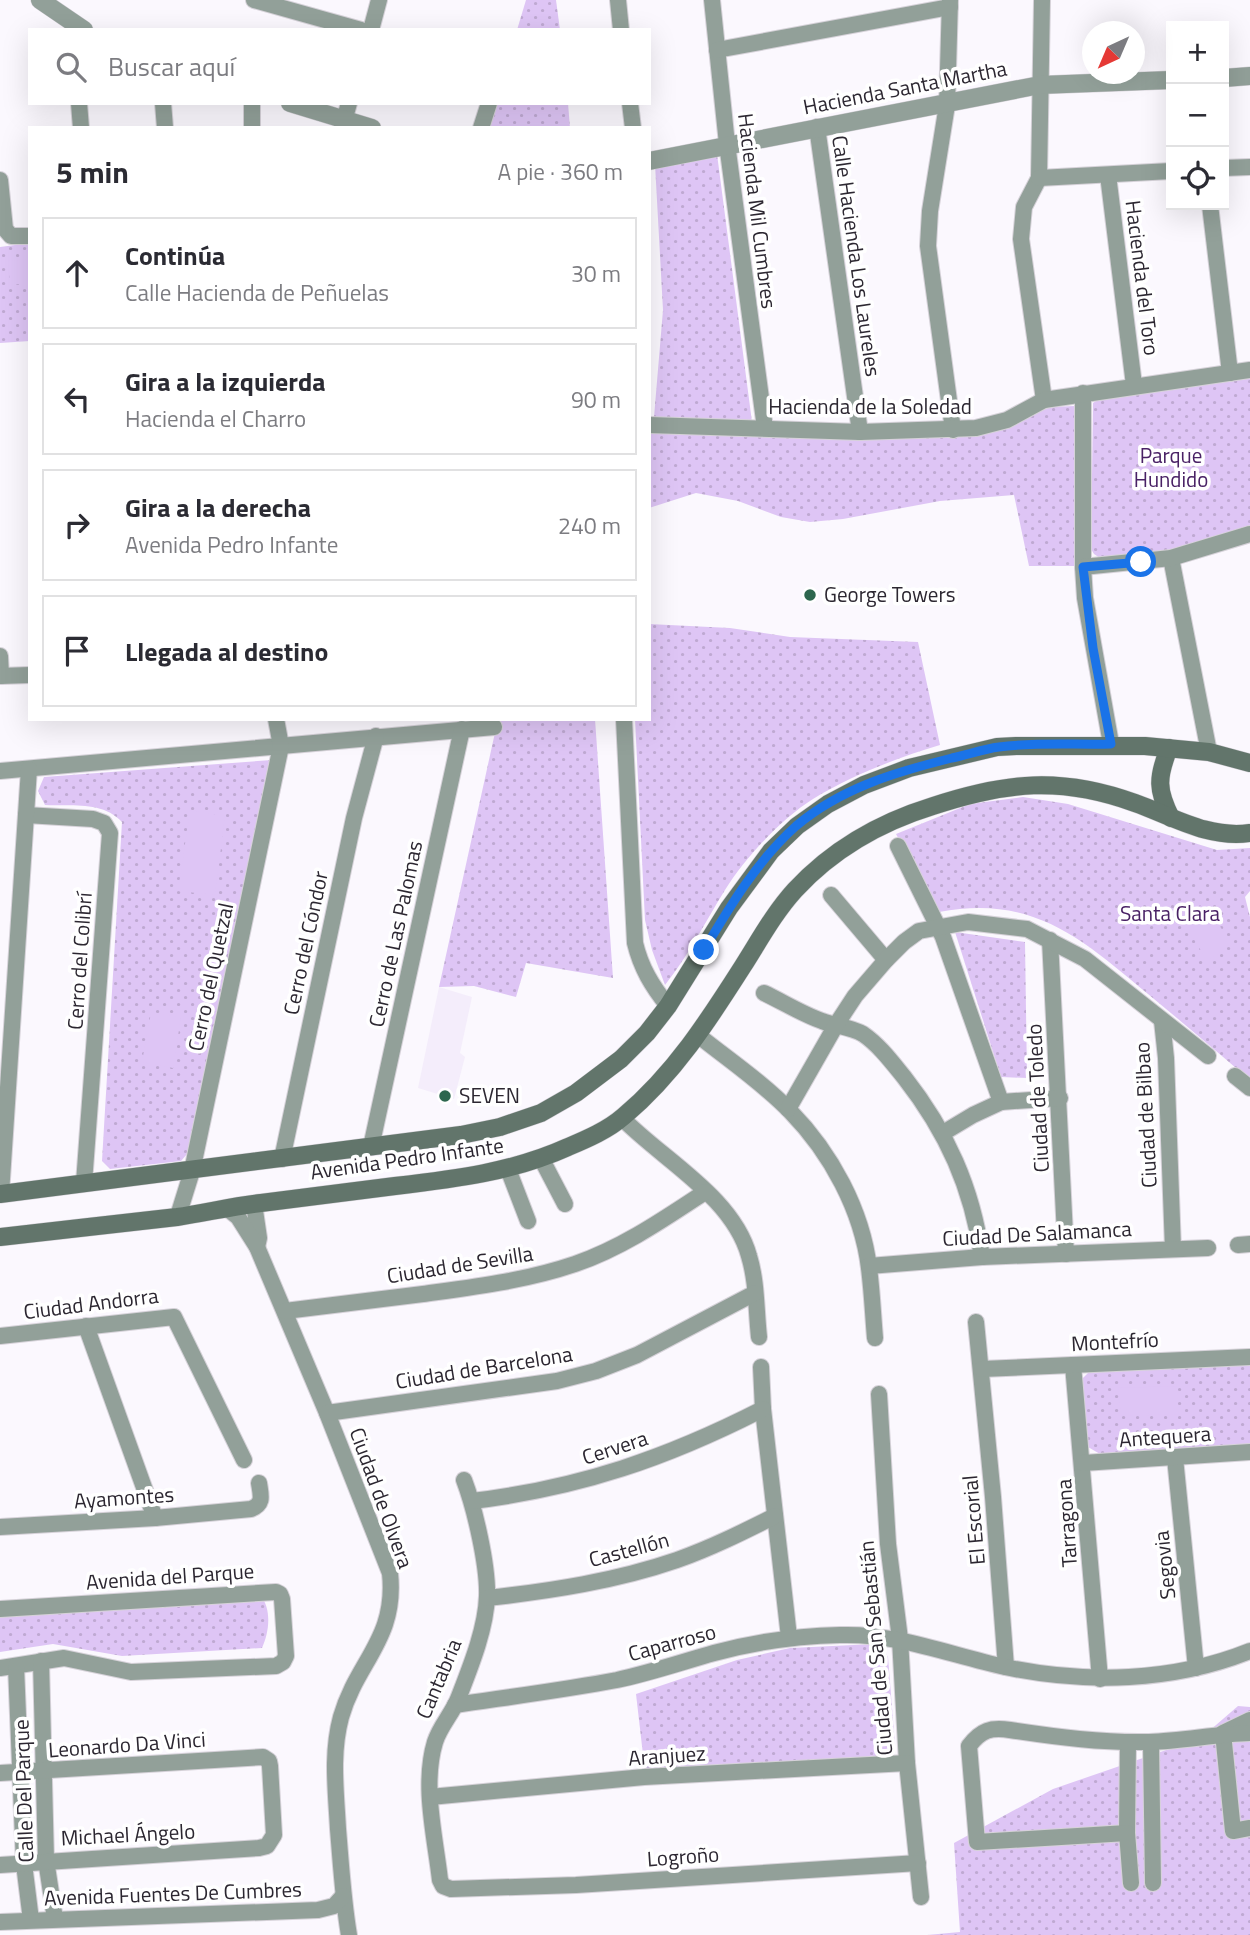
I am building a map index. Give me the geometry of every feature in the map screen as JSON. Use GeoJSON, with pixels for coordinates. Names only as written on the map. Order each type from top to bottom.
{"type":"FeatureCollection","features":[{"type":"Feature","properties":{"kind":"main road","name":"Avenida Pedro Infante"},"geometry":{"type":"LineString","coordinates":[[1,1194],[474,1133],[541,1113],[576,1093],[621,1059],[647,1033],[668,1006],[750,877],[771,851],[797,826],[828,804],[864,785],[909,768],[997,747],[1111,744],[1209,752],[1250,763]]}},
{"type":"Feature","properties":{"kind":"main road"},"geometry":{"type":"LineString","coordinates":[[1169,748],[1159,782],[1160,797],[1171,818]]}},
{"type":"Feature","properties":{"kind":"main road","name":"Avenida Pedro Infante"},"geometry":{"type":"LineString","coordinates":[[0,1237],[471,1177],[508,1169],[588,1139],[622,1118],[672,1069],[699,1036],[776,915],[795,890],[822,864],[851,842],[931,806],[1000,787],[1043,784],[1103,793],[1191,826],[1217,832],[1248,830]]}},
{"type":"Feature","properties":{"kind":"street"},"geometry":{"type":"LineString","coordinates":[[40,0],[81,28]]}},
{"type":"Feature","properties":{"kind":"street"},"geometry":{"type":"LineString","coordinates":[[254,0],[353,28]]}},
{"type":"Feature","properties":{"kind":"street"},"geometry":{"type":"LineString","coordinates":[[372,28],[379,0]]}},
{"type":"Feature","properties":{"kind":"street"},"geometry":{"type":"LineString","coordinates":[[618,0],[621,28]]}},
{"type":"Feature","properties":{"kind":"street","name":"Hacienda Mil Cumbres"},"geometry":{"type":"LineString","coordinates":[[712,0],[727,144],[765,428]]}},
{"type":"Feature","properties":{"kind":"street"},"geometry":{"type":"LineString","coordinates":[[1042,0],[1039,178],[1024,207],[1021,239],[1044,400]]}},
{"type":"Feature","properties":{"kind":"street"},"geometry":{"type":"LineString","coordinates":[[717,50],[950,4],[947,104],[928,237],[953,430]]}},
{"type":"Feature","properties":{"kind":"street"},"geometry":{"type":"LineString","coordinates":[[1229,78],[1250,76]]}},
{"type":"Feature","properties":{"kind":"street","name":"Hacienda Santa Martha"},"geometry":{"type":"LineString","coordinates":[[651,161],[1040,86],[1166,80]]}},
{"type":"Feature","properties":{"kind":"street"},"geometry":{"type":"LineString","coordinates":[[79,105],[81,126]]}},
{"type":"Feature","properties":{"kind":"street"},"geometry":{"type":"LineString","coordinates":[[163,105],[165,126]]}},
{"type":"Feature","properties":{"kind":"street"},"geometry":{"type":"LineString","coordinates":[[252,105],[252,126]]}},
{"type":"Feature","properties":{"kind":"street"},"geometry":{"type":"LineString","coordinates":[[298,105],[345,117],[367,126]]}},
{"type":"Feature","properties":{"kind":"street"},"geometry":{"type":"LineString","coordinates":[[482,126],[488,105]]}},
{"type":"Feature","properties":{"kind":"street"},"geometry":{"type":"LineString","coordinates":[[630,105],[633,126]]}},
{"type":"Feature","properties":{"kind":"street","name":"Calle Hacienda Los Laureles"},"geometry":{"type":"LineString","coordinates":[[817,127],[860,432]]}},
{"type":"Feature","properties":{"kind":"street"},"geometry":{"type":"LineString","coordinates":[[1229,168],[1250,167]]}},
{"type":"Feature","properties":{"kind":"street"},"geometry":{"type":"LineString","coordinates":[[1039,178],[1166,171]]}},
{"type":"Feature","properties":{"kind":"street","name":"Hacienda del Toro"},"geometry":{"type":"LineString","coordinates":[[1108,175],[1134,386]]}},
{"type":"Feature","properties":{"kind":"street"},"geometry":{"type":"LineString","coordinates":[[0,180],[5,229],[16,237],[28,236]]}},
{"type":"Feature","properties":{"kind":"street"},"geometry":{"type":"LineString","coordinates":[[1211,210],[1230,373]]}},
{"type":"Feature","properties":{"kind":"street","name":"Hacienda de la Soledad"},"geometry":{"type":"LineString","coordinates":[[651,425],[860,432],[976,428],[1007,421],[1044,400],[1250,370]]}},
{"type":"Feature","properties":{"kind":"street"},"geometry":{"type":"LineString","coordinates":[[1083,393],[1083,567],[1093,648],[1111,744]]}},
{"type":"Feature","properties":{"kind":"street"},"geometry":{"type":"LineString","coordinates":[[1083,567],[1171,558],[1250,534]]}},
{"type":"Feature","properties":{"kind":"street"},"geometry":{"type":"LineString","coordinates":[[1171,558],[1209,752]]}},
{"type":"Feature","properties":{"kind":"street"},"geometry":{"type":"LineString","coordinates":[[0,656],[1,676],[28,675]]}},
{"type":"Feature","properties":{"kind":"street"},"geometry":{"type":"LineString","coordinates":[[276,721],[281,746]]}},
{"type":"Feature","properties":{"kind":"street"},"geometry":{"type":"LineString","coordinates":[[624,721],[635,943],[640,962],[650,982],[668,1006]]}},
{"type":"Feature","properties":{"kind":"street"},"geometry":{"type":"LineString","coordinates":[[0,771],[494,727]]}},
{"type":"Feature","properties":{"kind":"street","name":"Cerro de Las Palomas"},"geometry":{"type":"LineString","coordinates":[[371,1147],[462,729]]}},
{"type":"Feature","properties":{"kind":"street","name":"Cerro del Cóndor"},"geometry":{"type":"LineString","coordinates":[[282,1159],[354,818],[376,736]]}},
{"type":"Feature","properties":{"kind":"street","name":"Cerro del Quetzal"},"geometry":{"type":"LineString","coordinates":[[178,1216],[192,1171],[281,746]]}},
{"type":"Feature","properties":{"kind":"street"},"geometry":{"type":"LineString","coordinates":[[1,1194],[29,769]]}},
{"type":"Feature","properties":{"kind":"street","name":"Cerro del Colibrí"},"geometry":{"type":"LineString","coordinates":[[26,815],[93,819],[104,823],[110,833],[84,1183]]}},
{"type":"Feature","properties":{"kind":"street"},"geometry":{"type":"LineString","coordinates":[[898,846],[937,927],[1000,1102]]}},
{"type":"Feature","properties":{"kind":"street"},"geometry":{"type":"LineString","coordinates":[[831,895],[886,960]]}},
{"type":"Feature","properties":{"kind":"street"},"geometry":{"type":"LineString","coordinates":[[788,1109],[855,996],[886,960],[919,931],[968,922],[1027,929],[1085,959],[1208,1056]]}},
{"type":"Feature","properties":{"kind":"street","name":"Ciudad de Toledo"},"geometry":{"type":"LineString","coordinates":[[1050,940],[1066,1254]]}},
{"type":"Feature","properties":{"kind":"street"},"geometry":{"type":"LineString","coordinates":[[764,993],[810,1016],[856,1030],[874,1042],[929,1109],[943,1133],[973,1211],[982,1257]]}},
{"type":"Feature","properties":{"kind":"street","name":"Ciudad de Bilbao"},"geometry":{"type":"LineString","coordinates":[[1162,1021],[1166,1058],[1173,1249]]}},
{"type":"Feature","properties":{"kind":"street"},"geometry":{"type":"LineString","coordinates":[[699,1036],[788,1109],[808,1131],[833,1167],[850,1200],[861,1232],[869,1266],[875,1338]]}},
{"type":"Feature","properties":{"kind":"street"},"geometry":{"type":"LineString","coordinates":[[1235,1076],[1250,1088]]}},
{"type":"Feature","properties":{"kind":"street"},"geometry":{"type":"LineString","coordinates":[[943,1133],[1000,1102],[1059,1098]]}},
{"type":"Feature","properties":{"kind":"street"},"geometry":{"type":"LineString","coordinates":[[622,1118],[705,1192],[729,1217],[741,1235],[749,1255],[759,1337]]}},
{"type":"Feature","properties":{"kind":"street"},"geometry":{"type":"LineString","coordinates":[[541,1158],[565,1204]]}},
{"type":"Feature","properties":{"kind":"street"},"geometry":{"type":"LineString","coordinates":[[508,1169],[528,1221]]}},
{"type":"Feature","properties":{"kind":"street","name":"Ciudad de Sevilla"},"geometry":{"type":"LineString","coordinates":[[285,1311],[496,1284],[542,1274],[577,1264],[611,1249],[705,1192]]}},
{"type":"Feature","properties":{"kind":"street","name":"Ciudad de Olvera"},"geometry":{"type":"LineString","coordinates":[[254,1203],[259,1238],[257,1247]]}},
{"type":"Feature","properties":{"kind":"street","name":"Ciudad de Olvera"},"geometry":{"type":"LineString","coordinates":[[228,1209],[238,1217],[257,1247],[285,1311],[386,1559],[392,1592],[382,1635],[348,1696],[337,1734],[334,1758],[343,1896],[349,1934]]}},
{"type":"Feature","properties":{"kind":"street","name":"Ciudad De Salamanca"},"geometry":{"type":"LineString","coordinates":[[869,1266],[982,1257],[1208,1248]]}},
{"type":"Feature","properties":{"kind":"street","name":"Ciudad de Barcelona"},"geometry":{"type":"LineString","coordinates":[[327,1413],[557,1381],[596,1371],[637,1354],[755,1293]]}},
{"type":"Feature","properties":{"kind":"street","name":"Ciudad Andorra"},"geometry":{"type":"LineString","coordinates":[[0,1336],[170,1316],[178,1320],[244,1460]]}},
{"type":"Feature","properties":{"kind":"street","name":"El Escorial"},"geometry":{"type":"LineString","coordinates":[[976,1322],[1006,1667]]}},
{"type":"Feature","properties":{"kind":"street"},"geometry":{"type":"LineString","coordinates":[[86,1326],[155,1518]]}},
{"type":"Feature","properties":{"kind":"street","name":"Montefrío"},"geometry":{"type":"LineString","coordinates":[[982,1369],[1250,1357]]}},
{"type":"Feature","properties":{"kind":"street","name":"Tarragona"},"geometry":{"type":"LineString","coordinates":[[1073,1366],[1100,1679]]}},
{"type":"Feature","properties":{"kind":"street"},"geometry":{"type":"LineString","coordinates":[[761,1367],[763,1409],[789,1637]]}},
{"type":"Feature","properties":{"kind":"street","name":"Ciudad de San Sebastián"},"geometry":{"type":"LineString","coordinates":[[879,1394],[888,1544],[900,1639],[907,1763],[921,1897]]}},
{"type":"Feature","properties":{"kind":"street","name":"Cervera"},"geometry":{"type":"LineString","coordinates":[[472,1501],[559,1487],[608,1474],[711,1435],[763,1409]]}},
{"type":"Feature","properties":{"kind":"street","name":"Antequera"},"geometry":{"type":"LineString","coordinates":[[1083,1463],[1250,1451]]}},
{"type":"Feature","properties":{"kind":"street","name":"Segovia"},"geometry":{"type":"LineString","coordinates":[[1175,1458],[1196,1668]]}},
{"type":"Feature","properties":{"kind":"street","name":"Cantabria"},"geometry":{"type":"LineString","coordinates":[[451,1889],[443,1886],[440,1880],[430,1797],[432,1759],[435,1741],[455,1706],[478,1640],[487,1598],[472,1501],[464,1480]]}},
{"type":"Feature","properties":{"kind":"street","name":"Ayamontes"},"geometry":{"type":"LineString","coordinates":[[0,1527],[155,1518],[251,1509],[261,1501],[259,1483]]}},
{"type":"Feature","properties":{"kind":"street","name":"Castellón"},"geometry":{"type":"LineString","coordinates":[[487,1598],[574,1586],[676,1560],[727,1540],[775,1516]]}},
{"type":"Feature","properties":{"kind":"street","name":"Avenida del Parque"},"geometry":{"type":"LineString","coordinates":[[0,1609],[270,1591],[281,1596],[286,1657],[276,1666],[131,1672],[64,1658],[8,1667]]}},
{"type":"Feature","properties":{"kind":"street","name":"Caparroso"},"geometry":{"type":"LineString","coordinates":[[455,1706],[618,1680],[718,1652],[789,1637],[843,1635],[900,1639],[1006,1667],[1100,1679],[1196,1668],[1250,1651]]}},
{"type":"Feature","properties":{"kind":"street","name":"Calle Del Parque"},"geometry":{"type":"LineString","coordinates":[[41,1661],[46,1860],[54,1919]]}},
{"type":"Feature","properties":{"kind":"street","name":"Calle Del Parque"},"geometry":{"type":"LineString","coordinates":[[8,1667],[22,1772],[24,1864],[31,1920]]}},
{"type":"Feature","properties":{"kind":"street"},"geometry":{"type":"LineString","coordinates":[[1223,1733],[1250,1720]]}},
{"type":"Feature","properties":{"kind":"street"},"geometry":{"type":"LineString","coordinates":[[1127,1833],[977,1842],[969,1746],[978,1734],[994,1728],[1079,1741],[1128,1742],[1250,1733]]}},
{"type":"Feature","properties":{"kind":"street"},"geometry":{"type":"LineString","coordinates":[[1223,1733],[1233,1831],[1250,1828]]}},
{"type":"Feature","properties":{"kind":"street"},"geometry":{"type":"LineString","coordinates":[[1128,1742],[1127,1833],[1131,1884]]}},
{"type":"Feature","properties":{"kind":"street"},"geometry":{"type":"LineString","coordinates":[[1151,1742],[1153,1883]]}},
{"type":"Feature","properties":{"kind":"street","name":"Leonardo Da Vinci"},"geometry":{"type":"LineString","coordinates":[[0,1773],[258,1757],[266,1759],[270,1766],[274,1835],[267,1846],[259,1848]]}},
{"type":"Feature","properties":{"kind":"street","name":"Aranjuez"},"geometry":{"type":"LineString","coordinates":[[430,1797],[644,1777],[907,1763]]}},
{"type":"Feature","properties":{"kind":"street","name":"Michael Ángelo"},"geometry":{"type":"LineString","coordinates":[[0,1865],[259,1848]]}},
{"type":"Feature","properties":{"kind":"street","name":"Logroño"},"geometry":{"type":"LineString","coordinates":[[451,1889],[576,1885],[918,1863]]}},
{"type":"Feature","properties":{"kind":"street","name":"Avenida Fuentes De Cumbres"},"geometry":{"type":"LineString","coordinates":[[0,1922],[318,1910],[334,1906],[343,1896]]}},
{"type":"Feature","properties":{"kind":"shaded area"},"geometry":{"type":"Polygon","coordinates":[[[439,987],[472,997],[460,1053],[465,1057],[454,1099],[418,1088],[439,987]]]}},
{"type":"Feature","properties":{"kind":"green space"},"geometry":{"type":"Polygon","coordinates":[[[526,0],[556,0],[560,28],[518,28],[526,0]]]}},
{"type":"Feature","properties":{"kind":"green space"},"geometry":{"type":"Polygon","coordinates":[[[495,105],[568,105],[570,126],[489,126],[495,105]]]}},
{"type":"Feature","properties":{"kind":"green space"},"geometry":{"type":"Polygon","coordinates":[[[717,154],[752,422],[654,417],[663,310],[655,164],[717,154]]]}},
{"type":"Feature","properties":{"kind":"green space"},"geometry":{"type":"Polygon","coordinates":[[[28,243],[28,341],[0,343],[0,247],[28,243]]]}},
{"type":"Feature","properties":{"kind":"green space"},"geometry":{"type":"Polygon","coordinates":[[[28,259],[28,283],[10,285],[8,261],[28,259]]]}},
{"type":"Feature","properties":{"kind":"green space","name":"Parque Hundido"},"geometry":{"type":"Polygon","coordinates":[[[1250,378],[1250,526],[1187,549],[1100,558],[1094,554],[1091,549],[1093,403],[1099,399],[1250,378]]]}},
{"type":"Feature","properties":{"kind":"green space"},"geometry":{"type":"Polygon","coordinates":[[[1075,406],[1074,566],[1029,566],[1014,495],[940,501],[843,519],[810,522],[781,517],[738,501],[696,493],[651,507],[651,433],[837,439],[980,434],[1051,407],[1075,406]]]}},
{"type":"Feature","properties":{"kind":"green space"},"geometry":{"type":"Polygon","coordinates":[[[651,624],[730,628],[790,637],[918,642],[940,745],[891,761],[843,782],[789,817],[764,840],[733,878],[665,985],[652,950],[645,920],[635,721],[651,721],[651,624]]]}},
{"type":"Feature","properties":{"kind":"green space"},"geometry":{"type":"Polygon","coordinates":[[[498,721],[595,721],[613,978],[526,963],[516,997],[474,986],[439,987],[498,721]]]}},
{"type":"Feature","properties":{"kind":"green space"},"geometry":{"type":"Polygon","coordinates":[[[272,760],[188,1153],[181,1161],[110,1169],[102,1161],[122,822],[114,815],[96,808],[45,805],[38,791],[44,777],[272,760]]]}},
{"type":"Feature","properties":{"kind":"green space","name":"Santa Clara"},"geometry":{"type":"Polygon","coordinates":[[[1023,797],[1068,804],[1217,850],[1250,848],[1250,891],[1245,897],[1250,917],[1250,1080],[1100,955],[1053,925],[1028,915],[1001,909],[972,908],[939,912],[896,834],[970,804],[1023,797]]]}},
{"type":"Feature","properties":{"kind":"green space"},"geometry":{"type":"Polygon","coordinates":[[[190,810],[225,816],[215,895],[178,891],[190,810]]]}},
{"type":"Feature","properties":{"kind":"green space"},"geometry":{"type":"Polygon","coordinates":[[[1204,903],[1232,944],[1207,961],[1182,919],[1204,903]]]}},
{"type":"Feature","properties":{"kind":"green space"},"geometry":{"type":"Polygon","coordinates":[[[955,932],[1025,942],[1027,1078],[1001,1077],[955,932]]]}},
{"type":"Feature","properties":{"kind":"green space"},"geometry":{"type":"Polygon","coordinates":[[[151,1012],[181,1017],[173,1068],[142,1062],[151,1012]]]}},
{"type":"Feature","properties":{"kind":"green space"},"geometry":{"type":"Polygon","coordinates":[[[1250,1363],[1250,1445],[1100,1454],[1088,1447],[1082,1379],[1092,1369],[1250,1363]]]}},
{"type":"Feature","properties":{"kind":"green space"},"geometry":{"type":"Polygon","coordinates":[[[1177,1386],[1177,1414],[1121,1416],[1118,1388],[1177,1386]]]}},
{"type":"Feature","properties":{"kind":"green space"},"geometry":{"type":"Polygon","coordinates":[[[261,1596],[267,1608],[268,1622],[262,1648],[122,1656],[53,1644],[0,1652],[0,1616],[261,1596]]]}},
{"type":"Feature","properties":{"kind":"green space"},"geometry":{"type":"Polygon","coordinates":[[[875,1644],[882,1647],[888,1657],[895,1746],[889,1754],[880,1757],[645,1772],[636,1694],[737,1660],[790,1648],[875,1644]]]}},
{"type":"Feature","properties":{"kind":"green space"},"geometry":{"type":"Polygon","coordinates":[[[1238,1706],[1250,1707],[1250,1935],[927,1935],[960,1932],[954,1843],[1053,1789],[1201,1738],[1238,1706]]]}},
{"type":"Feature","properties":{"kind":"place","name":"George Towers"},"geometry":{"type":"Point","coordinates":[810,595]}},
{"type":"Feature","properties":{"kind":"place","name":"SEVEN"},"geometry":{"type":"Point","coordinates":[445,1096]}},
{"type":"Feature","properties":{"kind":"route"},"geometry":{"type":"LineString","coordinates":[[704,950],[729,908],[771,851],[797,826],[828,804],[864,785],[909,768],[997,747],[1111,744],[1093,648],[1083,567],[1141,562]]}}]}
